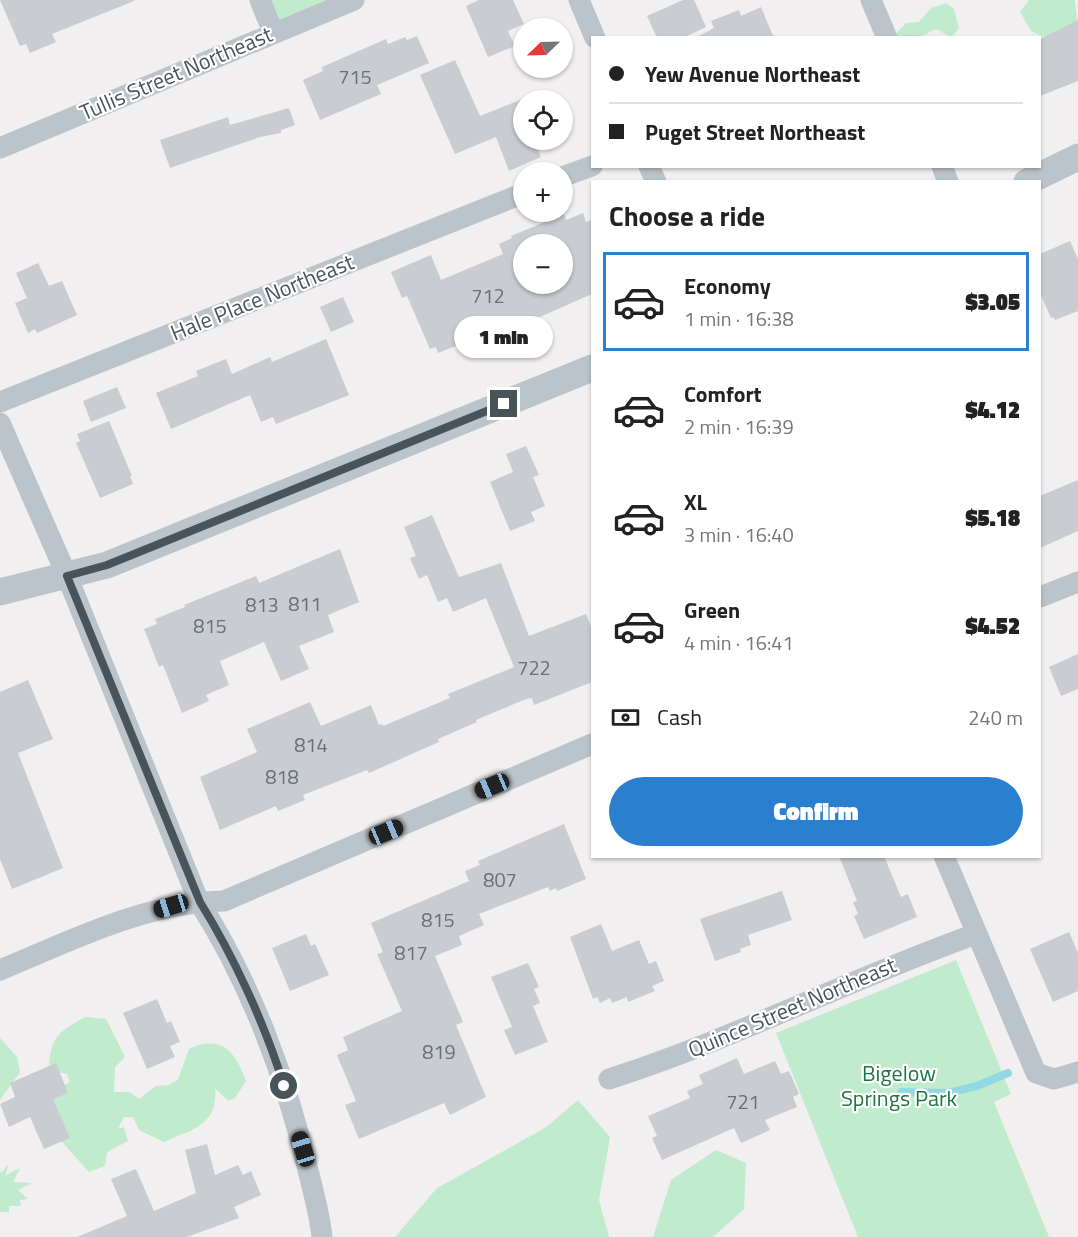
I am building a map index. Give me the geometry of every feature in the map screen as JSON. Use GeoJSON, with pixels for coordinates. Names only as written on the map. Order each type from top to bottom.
{"type":"FeatureCollection","features":[{"type":"Feature","properties":{"kind":"street"},"geometry":{"type":"LineString","coordinates":[[260,0],[273,32]]}},
{"type":"Feature","properties":{"kind":"street","name":"Tullis Street Northeast"},"geometry":{"type":"LineString","coordinates":[[0,148],[354,0]]}},
{"type":"Feature","properties":{"kind":"street"},"geometry":{"type":"LineString","coordinates":[[579,0],[594,36]]}},
{"type":"Feature","properties":{"kind":"street"},"geometry":{"type":"LineString","coordinates":[[871,0],[886,36]]}},
{"type":"Feature","properties":{"kind":"street"},"geometry":{"type":"LineString","coordinates":[[1031,180],[1078,157]]}},
{"type":"Feature","properties":{"kind":"street"},"geometry":{"type":"LineString","coordinates":[[573,173],[591,165]]}},
{"type":"Feature","properties":{"kind":"street","name":"Hale Place Northeast"},"geometry":{"type":"LineString","coordinates":[[0,402],[513,197]]}},
{"type":"Feature","properties":{"kind":"street"},"geometry":{"type":"LineString","coordinates":[[0,592],[67,576],[118,560],[591,368]]}},
{"type":"Feature","properties":{"kind":"street"},"geometry":{"type":"LineString","coordinates":[[0,423],[67,576],[200,902],[222,938],[276,1060],[303,1149],[322,1237]]}},
{"type":"Feature","properties":{"kind":"street"},"geometry":{"type":"LineString","coordinates":[[1041,597],[1078,582]]}},
{"type":"Feature","properties":{"kind":"street"},"geometry":{"type":"LineString","coordinates":[[0,970],[101,927],[171,906],[224,901],[591,744]]}},
{"type":"Feature","properties":{"kind":"street"},"geometry":{"type":"LineString","coordinates":[[945,858],[1036,1073],[1054,1079],[1078,1072]]}},
{"type":"Feature","properties":{"kind":"street","name":"Quince Street Northeast"},"geometry":{"type":"LineString","coordinates":[[609,1079],[661,1062],[920,953],[976,934]]}},
{"type":"Feature","properties":{"kind":"green space"},"geometry":{"type":"Polygon","coordinates":[[[268,0],[336,0],[279,24],[268,0]]]}},
{"type":"Feature","properties":{"kind":"green space"},"geometry":{"type":"Polygon","coordinates":[[[1029,0],[1075,0],[1078,28],[1052,41],[1031,31],[1020,12],[1029,0]]]}},
{"type":"Feature","properties":{"kind":"green space"},"geometry":{"type":"Polygon","coordinates":[[[946,3],[954,9],[959,28],[954,35],[949,36],[936,29],[922,36],[897,36],[896,33],[906,23],[919,22],[931,8],[946,3]]]}},
{"type":"Feature","properties":{"kind":"green space","name":"Bigelow Springs Park"},"geometry":{"type":"Polygon","coordinates":[[[956,960],[1011,1094],[994,1102],[1049,1237],[858,1237],[776,1033],[956,960]]]}},
{"type":"Feature","properties":{"kind":"green space"},"geometry":{"type":"Polygon","coordinates":[[[85,1017],[106,1019],[125,1057],[115,1067],[114,1092],[130,1092],[139,1099],[156,1086],[168,1085],[178,1080],[189,1049],[210,1043],[226,1048],[232,1054],[246,1081],[235,1098],[228,1101],[215,1088],[215,1101],[208,1118],[193,1129],[164,1142],[139,1130],[133,1117],[124,1117],[118,1129],[124,1127],[128,1141],[107,1152],[105,1166],[89,1172],[56,1135],[50,1119],[52,1091],[70,1082],[67,1074],[49,1070],[53,1043],[68,1027],[85,1017]]]}},
{"type":"Feature","properties":{"kind":"green space"},"geometry":{"type":"Polygon","coordinates":[[[0,1038],[17,1057],[20,1072],[0,1100],[0,1038]]]}},
{"type":"Feature","properties":{"kind":"green space"},"geometry":{"type":"Polygon","coordinates":[[[578,1100],[610,1137],[599,1200],[609,1237],[395,1237],[437,1188],[545,1128],[578,1100]]]}},
{"type":"Feature","properties":{"kind":"green space"},"geometry":{"type":"Polygon","coordinates":[[[716,1150],[746,1163],[744,1209],[713,1237],[653,1237],[671,1180],[716,1150]]]}},
{"type":"Feature","properties":{"kind":"green space"},"geometry":{"type":"Polygon","coordinates":[[[9,1163],[5,1176],[20,1168],[13,1182],[32,1183],[18,1190],[28,1199],[20,1200],[21,1206],[9,1206],[9,1212],[0,1212],[0,1167],[1,1174],[9,1163]]]}},
{"type":"Feature","properties":{"kind":"building"},"geometry":{"type":"Polygon","coordinates":[[[0,0],[134,1],[52,34],[56,42],[30,53],[26,44],[20,46],[0,0]]]}},
{"type":"Feature","properties":{"kind":"building"},"geometry":{"type":"Polygon","coordinates":[[[479,0],[513,0],[521,18],[513,18],[513,29],[508,31],[513,47],[488,57],[466,6],[479,0]]]}},
{"type":"Feature","properties":{"kind":"building"},"geometry":{"type":"Polygon","coordinates":[[[683,0],[694,0],[706,27],[687,36],[656,36],[647,16],[683,0]]]}},
{"type":"Feature","properties":{"kind":"building"},"geometry":{"type":"Polygon","coordinates":[[[761,7],[773,36],[699,36],[714,28],[711,21],[739,10],[741,16],[761,7]]]}},
{"type":"Feature","properties":{"kind":"building"},"geometry":{"type":"Polygon","coordinates":[[[1078,20],[1078,81],[1041,96],[1041,38],[1078,20]]]}},
{"type":"Feature","properties":{"kind":"building"},"geometry":{"type":"Polygon","coordinates":[[[417,36],[429,63],[377,85],[381,94],[320,120],[303,80],[323,71],[322,67],[386,39],[388,44],[405,37],[407,40],[417,36]]]}},
{"type":"Feature","properties":{"kind":"building"},"geometry":{"type":"Polygon","coordinates":[[[455,60],[480,116],[513,103],[513,150],[538,150],[541,157],[530,162],[513,162],[513,169],[509,171],[496,137],[455,154],[420,75],[455,60]]]}},
{"type":"Feature","properties":{"kind":"building"},"geometry":{"type":"Polygon","coordinates":[[[289,108],[295,125],[281,130],[281,133],[260,137],[170,168],[160,140],[228,117],[230,125],[289,108]]]}},
{"type":"Feature","properties":{"kind":"building"},"geometry":{"type":"Polygon","coordinates":[[[583,213],[586,222],[591,220],[591,294],[533,320],[531,316],[438,353],[436,347],[430,349],[407,296],[402,298],[391,272],[431,255],[441,280],[503,254],[499,244],[512,238],[513,235],[513,294],[573,294],[573,234],[516,234],[545,222],[573,222],[573,217],[583,213]]]}},
{"type":"Feature","properties":{"kind":"building"},"geometry":{"type":"Polygon","coordinates":[[[1070,241],[1078,259],[1078,311],[1055,320],[1051,318],[1041,295],[1041,254],[1070,241]]]}},
{"type":"Feature","properties":{"kind":"building"},"geometry":{"type":"Polygon","coordinates":[[[38,263],[49,286],[62,281],[77,315],[37,333],[35,329],[28,333],[15,303],[27,298],[16,273],[38,263]]]}},
{"type":"Feature","properties":{"kind":"building"},"geometry":{"type":"Polygon","coordinates":[[[343,297],[354,322],[331,332],[320,307],[343,297]]]}},
{"type":"Feature","properties":{"kind":"building"},"geometry":{"type":"Polygon","coordinates":[[[326,339],[349,395],[276,424],[273,417],[261,422],[250,395],[171,429],[156,393],[198,376],[196,371],[226,359],[232,374],[270,357],[272,362],[326,339]]]}},
{"type":"Feature","properties":{"kind":"building"},"geometry":{"type":"Polygon","coordinates":[[[117,387],[126,408],[91,422],[83,401],[117,387]]]}},
{"type":"Feature","properties":{"kind":"building"},"geometry":{"type":"Polygon","coordinates":[[[109,421],[132,476],[130,476],[133,484],[100,498],[76,443],[80,441],[77,434],[109,421]]]}},
{"type":"Feature","properties":{"kind":"building"},"geometry":{"type":"Polygon","coordinates":[[[526,446],[539,475],[533,477],[545,506],[531,512],[535,521],[510,531],[490,482],[513,472],[506,454],[526,446]]]}},
{"type":"Feature","properties":{"kind":"building"},"geometry":{"type":"Polygon","coordinates":[[[1078,480],[1078,531],[1041,548],[1041,496],[1078,480]]]}},
{"type":"Feature","properties":{"kind":"building"},"geometry":{"type":"Polygon","coordinates":[[[432,515],[459,577],[501,563],[529,636],[586,614],[591,626],[591,682],[534,705],[532,698],[526,699],[476,720],[477,722],[438,739],[439,742],[369,773],[367,770],[303,795],[305,800],[278,811],[276,806],[220,830],[200,777],[257,752],[247,729],[310,702],[321,726],[371,705],[379,725],[383,726],[450,698],[448,694],[514,667],[486,598],[453,612],[447,598],[438,602],[427,575],[419,579],[410,558],[416,556],[404,527],[432,515]]]}},
{"type":"Feature","properties":{"kind":"building"},"geometry":{"type":"Polygon","coordinates":[[[340,549],[359,602],[328,615],[334,632],[299,646],[309,669],[281,681],[264,642],[220,661],[229,685],[206,695],[209,701],[182,713],[163,665],[159,667],[144,629],[157,624],[155,619],[185,607],[184,605],[256,576],[259,583],[340,549]]]}},
{"type":"Feature","properties":{"kind":"building"},"geometry":{"type":"Polygon","coordinates":[[[1078,654],[1078,689],[1061,696],[1049,667],[1078,654]]]}},
{"type":"Feature","properties":{"kind":"building"},"geometry":{"type":"Polygon","coordinates":[[[28,680],[53,739],[18,753],[63,868],[12,889],[0,859],[0,692],[28,680]]]}},
{"type":"Feature","properties":{"kind":"building"},"geometry":{"type":"Polygon","coordinates":[[[564,824],[586,879],[557,891],[556,888],[550,891],[548,887],[479,914],[484,925],[459,936],[462,945],[435,956],[463,1022],[456,1025],[486,1097],[450,1115],[444,1103],[359,1139],[345,1105],[356,1101],[337,1055],[348,1050],[343,1037],[402,1011],[377,954],[383,952],[371,923],[469,881],[465,871],[480,865],[478,861],[564,824]]]}},
{"type":"Feature","properties":{"kind":"building"},"geometry":{"type":"Polygon","coordinates":[[[840,858],[885,858],[901,897],[908,894],[917,917],[864,939],[854,916],[858,914],[853,902],[857,901],[840,858]]]}},
{"type":"Feature","properties":{"kind":"building"},"geometry":{"type":"Polygon","coordinates":[[[782,891],[792,920],[748,935],[751,945],[740,949],[741,952],[715,961],[700,919],[782,891]]]}},
{"type":"Feature","properties":{"kind":"building"},"geometry":{"type":"Polygon","coordinates":[[[601,924],[612,951],[639,940],[649,964],[656,961],[664,981],[652,986],[655,991],[628,1002],[627,997],[612,1003],[610,998],[600,1003],[597,997],[593,999],[570,937],[601,924]]]}},
{"type":"Feature","properties":{"kind":"building"},"geometry":{"type":"Polygon","coordinates":[[[1069,932],[1078,953],[1078,991],[1053,1002],[1030,949],[1069,932]]]}},
{"type":"Feature","properties":{"kind":"building"},"geometry":{"type":"Polygon","coordinates":[[[306,934],[311,946],[315,944],[329,975],[290,991],[272,948],[306,934]]]}},
{"type":"Feature","properties":{"kind":"building"},"geometry":{"type":"Polygon","coordinates":[[[528,963],[539,987],[534,989],[540,1003],[533,1006],[548,1042],[515,1055],[504,1030],[512,1027],[491,977],[528,963]]]}},
{"type":"Feature","properties":{"kind":"building"},"geometry":{"type":"Polygon","coordinates":[[[157,999],[167,1023],[171,1021],[180,1042],[170,1046],[175,1057],[147,1069],[123,1013],[157,999]]]}},
{"type":"Feature","properties":{"kind":"building"},"geometry":{"type":"Polygon","coordinates":[[[737,1058],[744,1074],[775,1061],[781,1074],[789,1071],[799,1094],[793,1097],[797,1107],[765,1120],[770,1130],[741,1143],[734,1128],[662,1160],[652,1138],[657,1136],[648,1116],[690,1098],[687,1091],[703,1084],[699,1075],[737,1058]]]}},
{"type":"Feature","properties":{"kind":"building"},"geometry":{"type":"Polygon","coordinates":[[[56,1063],[68,1093],[53,1099],[70,1138],[44,1149],[30,1117],[9,1127],[0,1104],[15,1097],[10,1083],[56,1063]]]}},
{"type":"Feature","properties":{"kind":"building"},"geometry":{"type":"Polygon","coordinates":[[[207,1144],[215,1175],[238,1165],[243,1175],[251,1171],[261,1195],[234,1207],[239,1218],[187,1237],[77,1237],[127,1216],[111,1179],[136,1169],[154,1211],[196,1193],[185,1150],[207,1144]]]}},
{"type":"Feature","properties":{"kind":"waterway"},"geometry":{"type":"LineString","coordinates":[[901,1092],[948,1093],[977,1086],[1008,1073]]}},
{"type":"Feature","properties":{"kind":"route"},"geometry":{"type":"LineString","coordinates":[[284,1086],[276,1060],[222,938],[200,902],[67,576],[107,565],[504,404]]}}]}
